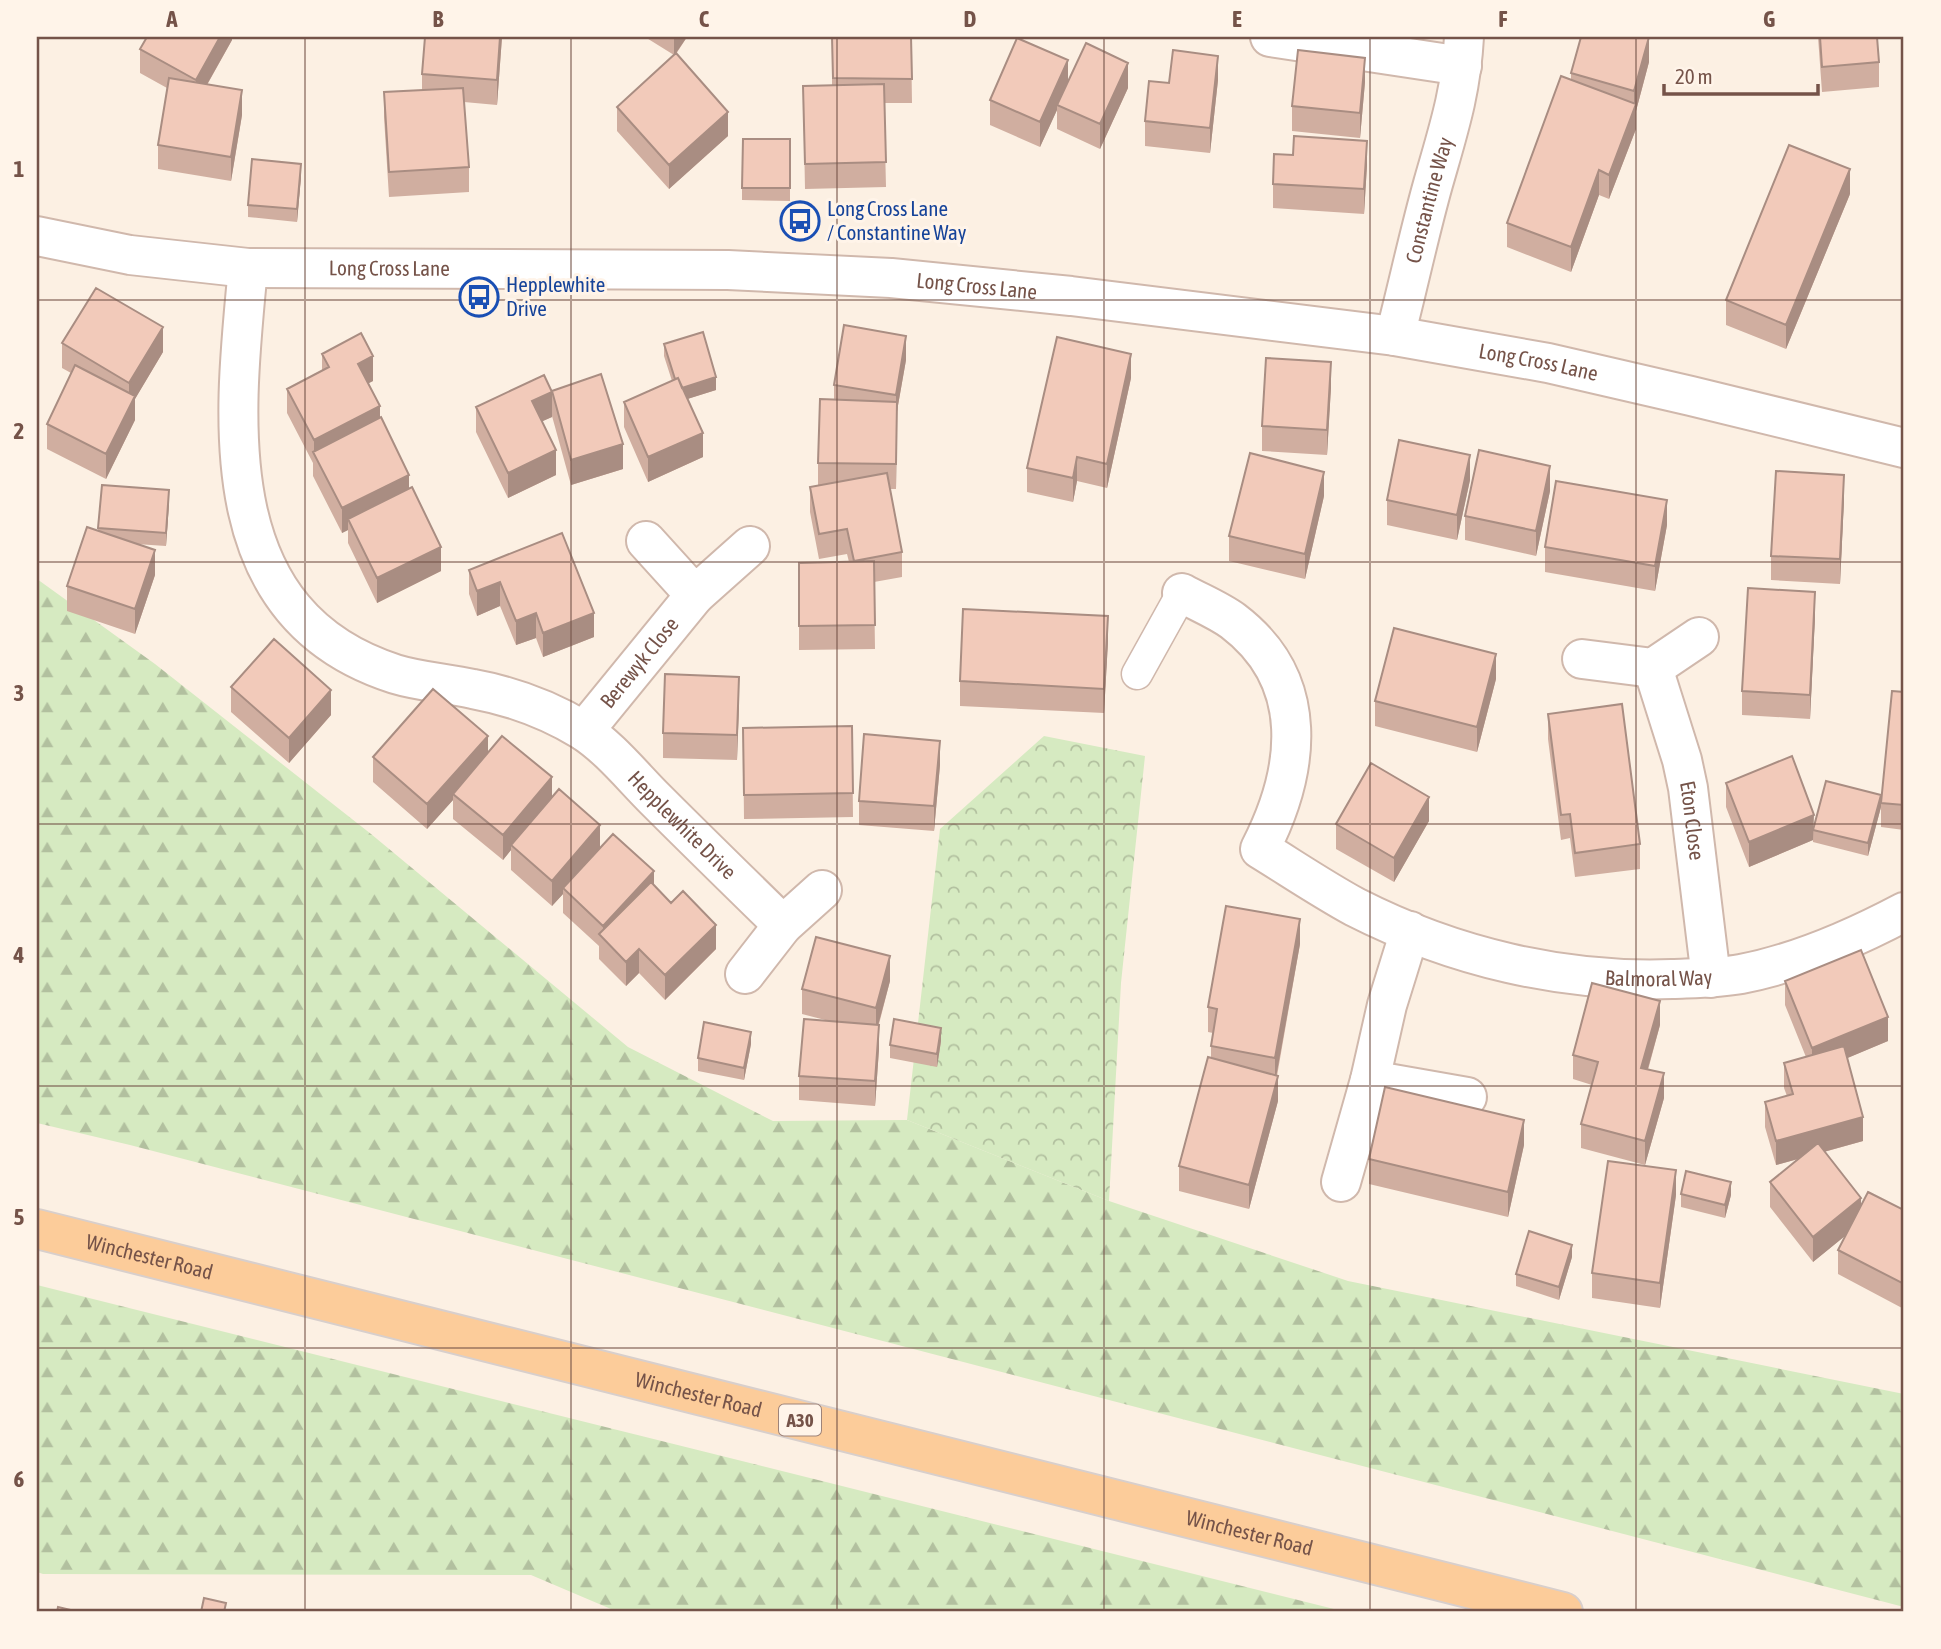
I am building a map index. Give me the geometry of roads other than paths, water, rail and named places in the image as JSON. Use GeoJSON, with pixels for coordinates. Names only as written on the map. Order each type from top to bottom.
{"type":"FeatureCollection","features":[{"type":"Feature","properties":{"kind":"main road","name":"Winchester Road"},"geometry":{"type":"LineString","coordinates":[[37,1229],[1563,1612]]}},
{"type":"Feature","properties":{"kind":"street","name":"Constantine Way"},"geometry":{"type":"LineString","coordinates":[[1270,37],[1463,51],[1449,134],[1433,184],[1395,336]]}},
{"type":"Feature","properties":{"kind":"street","name":"Long Cross Lane"},"geometry":{"type":"LineString","coordinates":[[37,236],[130,256],[248,268],[634,268],[891,278],[1071,296],[1395,336],[1548,363],[1904,448]]}},
{"type":"Feature","properties":{"kind":"street","name":"Hepplewhite Drive"},"geometry":{"type":"LineString","coordinates":[[248,268],[238,382],[240,469],[255,537],[267,567],[303,621],[325,640],[353,658],[408,678],[504,696],[546,711],[584,731],[783,925]]}},
{"type":"Feature","properties":{"kind":"street"},"geometry":{"type":"LineString","coordinates":[[646,541],[695,594]]}},
{"type":"Feature","properties":{"kind":"street","name":"Berewyk Close"},"geometry":{"type":"LineString","coordinates":[[584,731],[695,594],[750,546]]}},
{"type":"Feature","properties":{"kind":"street","name":"Balmoral Way"},"geometry":{"type":"LineString","coordinates":[[1182,593],[1232,620],[1243,629],[1273,664],[1286,696],[1292,732],[1287,776],[1276,816],[1260,849],[1355,907],[1410,931],[1482,957],[1583,978],[1635,981],[1740,974],[1788,961],[1870,930],[1904,912]]}},
{"type":"Feature","properties":{"kind":"street"},"geometry":{"type":"LineString","coordinates":[[1581,659],[1653,668],[1699,637]]}},
{"type":"Feature","properties":{"kind":"street","name":"Eton Close"},"geometry":{"type":"LineString","coordinates":[[1653,668],[1688,788],[1711,978]]}},
{"type":"Feature","properties":{"kind":"street"},"geometry":{"type":"LineString","coordinates":[[745,974],[783,925],[822,890]]}},
{"type":"Feature","properties":{"kind":"street"},"geometry":{"type":"LineString","coordinates":[[1340,1182],[1370,1080],[1387,1005],[1410,931]]}},
{"type":"Feature","properties":{"kind":"street"},"geometry":{"type":"LineString","coordinates":[[1370,1080],[1467,1097]]}},
{"type":"Feature","properties":{"kind":"lane"},"geometry":{"type":"LineString","coordinates":[[1137,674],[1182,593]]}},
{"type":"Feature","properties":{"kind":"place","name":"Long Cross Lane / Constantine Way"},"geometry":{"type":"Point","coordinates":[800,221]}},
{"type":"Feature","properties":{"kind":"place","name":"Hepplewhite Drive"},"geometry":{"type":"Point","coordinates":[479,297]}}]}
